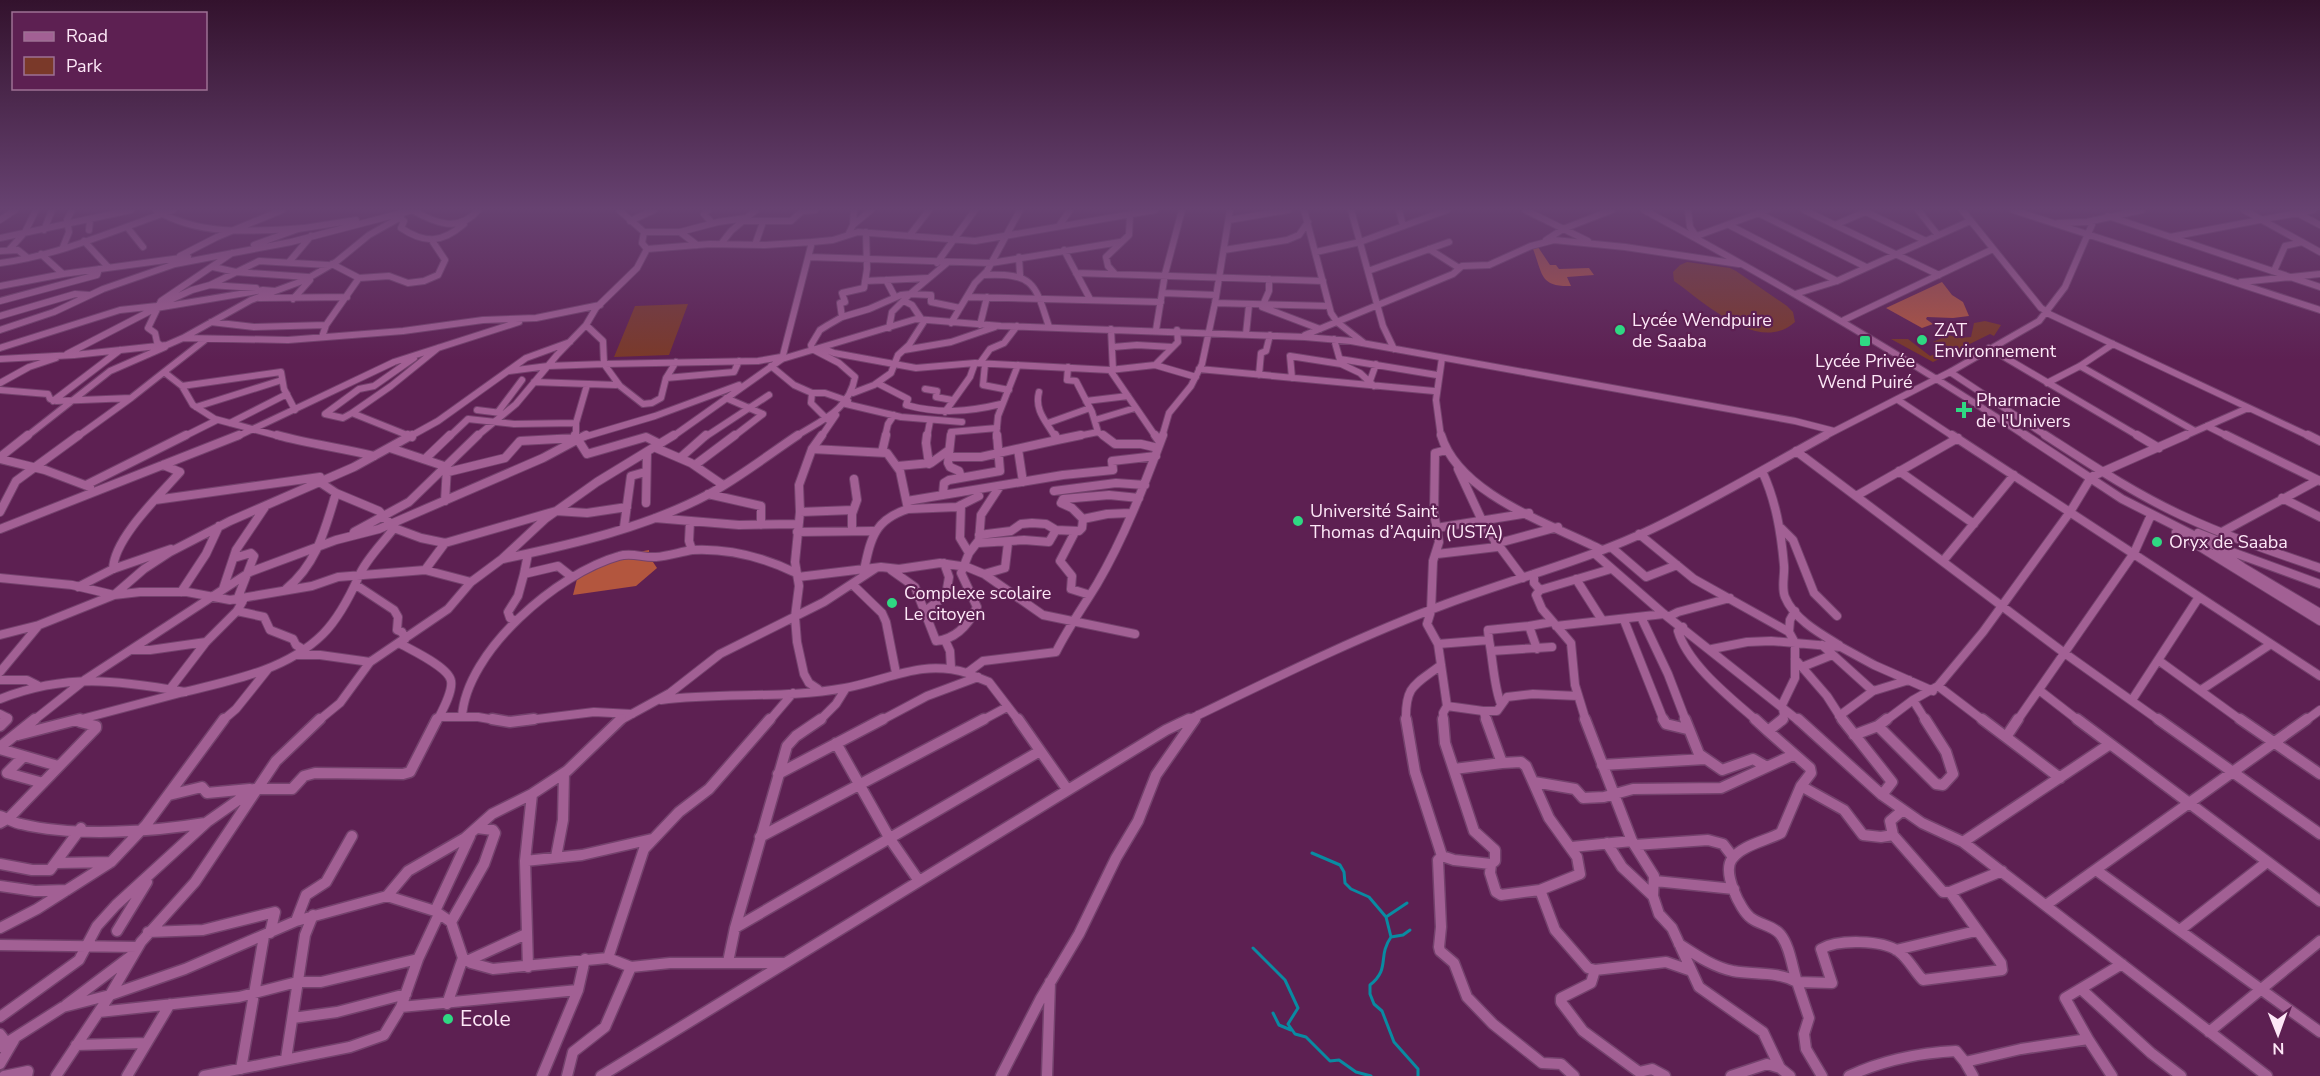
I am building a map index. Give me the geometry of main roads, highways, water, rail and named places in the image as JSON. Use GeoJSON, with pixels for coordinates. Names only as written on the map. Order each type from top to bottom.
{"type":"FeatureCollection","features":[{"type":"Feature","properties":{"kind":"waterway"},"geometry":{"type":"LineString","coordinates":[[1312,853],[1340,865],[1344,872],[1345,883],[1351,889],[1369,897],[1386,917]]}},
{"type":"Feature","properties":{"kind":"waterway"},"geometry":{"type":"LineString","coordinates":[[1386,917],[1407,903]]}},
{"type":"Feature","properties":{"kind":"waterway"},"geometry":{"type":"LineString","coordinates":[[1386,917],[1391,937]]}},
{"type":"Feature","properties":{"kind":"waterway"},"geometry":{"type":"LineString","coordinates":[[1391,937],[1403,935],[1410,930]]}},
{"type":"Feature","properties":{"kind":"waterway"},"geometry":{"type":"LineString","coordinates":[[1391,937],[1380,973],[1370,985],[1370,994],[1374,1004],[1382,1011],[1394,1042],[1418,1069],[1418,1076]]}},
{"type":"Feature","properties":{"kind":"waterway"},"geometry":{"type":"LineString","coordinates":[[1253,948],[1285,980],[1298,1008],[1288,1024],[1295,1034],[1306,1037],[1330,1061],[1339,1060],[1356,1072],[1371,1076]]}},
{"type":"Feature","properties":{"kind":"waterway"},"geometry":{"type":"LineString","coordinates":[[1273,1013],[1279,1025],[1291,1030]]}},
{"type":"Feature","properties":{"kind":"place","name":"Lycée Wendpuire de Saaba"},"geometry":{"type":"Point","coordinates":[1620,330]}},
{"type":"Feature","properties":{"kind":"place","name":"ZAT Environnement"},"geometry":{"type":"Point","coordinates":[1922,340]}},
{"type":"Feature","properties":{"kind":"place","name":"Lycée Privée Wend Puiré"},"geometry":{"type":"Point","coordinates":[1865,341]}},
{"type":"Feature","properties":{"kind":"place","name":"Pharmacie de l'Univers"},"geometry":{"type":"Point","coordinates":[1964,410]}},
{"type":"Feature","properties":{"kind":"place","name":"Université Saint Thomas d’Aquin (USTA)"},"geometry":{"type":"Point","coordinates":[1298,521]}},
{"type":"Feature","properties":{"kind":"place","name":"Oryx de Saaba"},"geometry":{"type":"Point","coordinates":[2157,542]}},
{"type":"Feature","properties":{"kind":"place","name":"Complexe scolaire Le citoyen"},"geometry":{"type":"Point","coordinates":[892,603]}},
{"type":"Feature","properties":{"kind":"place","name":"Ecole"},"geometry":{"type":"Point","coordinates":[448,1019]}}]}
